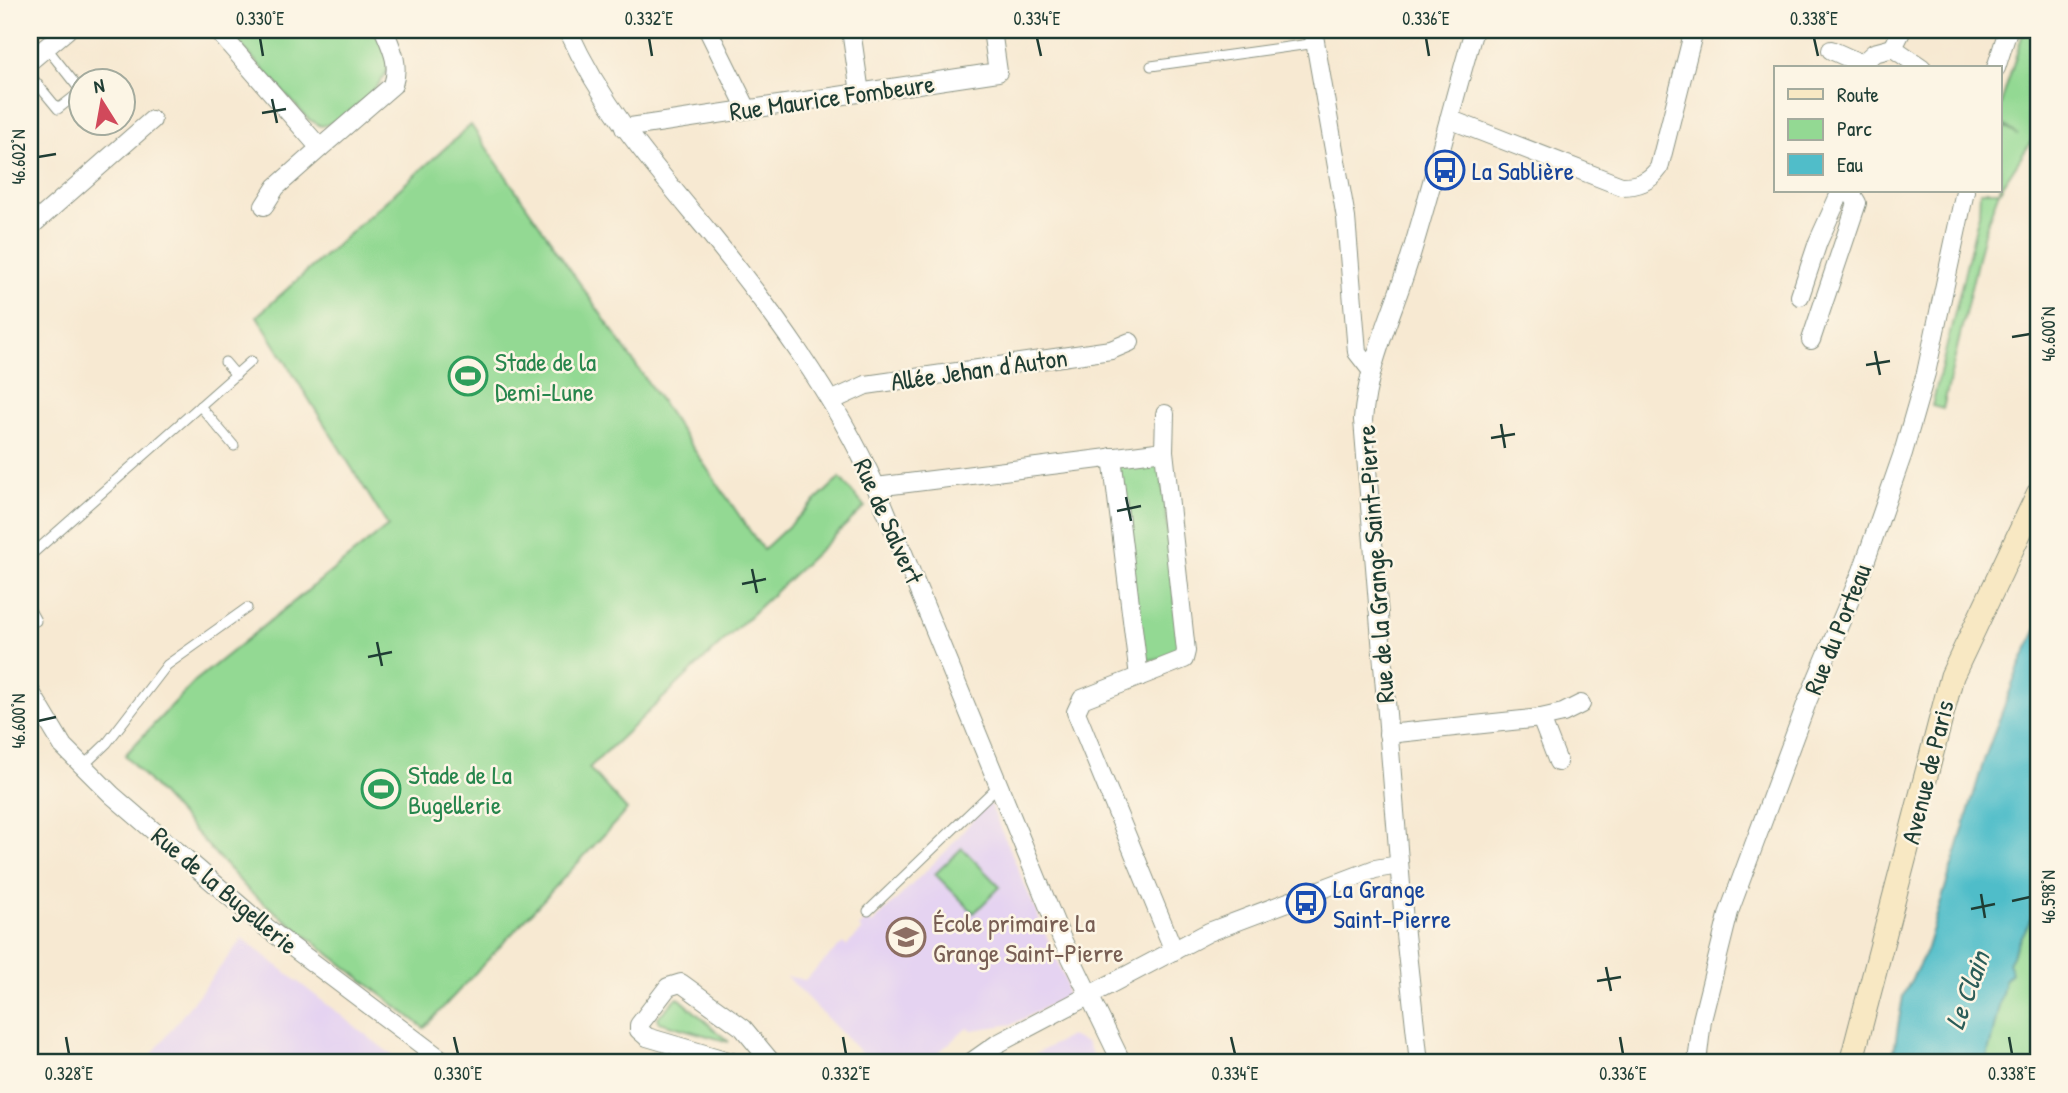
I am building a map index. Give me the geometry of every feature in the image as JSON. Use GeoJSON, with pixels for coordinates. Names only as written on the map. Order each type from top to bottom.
{"type":"FeatureCollection","features":[{"type":"Feature","properties":{"kind":"main road","name":"Avenue de Paris"},"geometry":{"type":"LineString","coordinates":[[1851,1063],[1952,676],[2038,494]]}},
{"type":"Feature","properties":{"kind":"street"},"geometry":{"type":"LineString","coordinates":[[30,61],[67,30]]}},
{"type":"Feature","properties":{"kind":"street"},"geometry":{"type":"LineString","coordinates":[[217,30],[320,148]]}},
{"type":"Feature","properties":{"kind":"street"},"geometry":{"type":"LineString","coordinates":[[264,206],[276,187],[393,85],[397,72],[396,63],[384,30]]}},
{"type":"Feature","properties":{"kind":"street","name":"Rue de Salvert"},"geometry":{"type":"LineString","coordinates":[[568,30],[580,56],[624,128],[789,339],[831,401],[876,487],[998,786],[1089,997],[1122,1063]]}},
{"type":"Feature","properties":{"kind":"street"},"geometry":{"type":"LineString","coordinates":[[708,30],[747,109]]}},
{"type":"Feature","properties":{"kind":"street"},"geometry":{"type":"LineString","coordinates":[[851,30],[860,93]]}},
{"type":"Feature","properties":{"kind":"street","name":"Rue Maurice Fombeure"},"geometry":{"type":"LineString","coordinates":[[624,128],[998,72],[992,30]]}},
{"type":"Feature","properties":{"kind":"street","name":"Rue de la Grange Saint-Pierre"},"geometry":{"type":"LineString","coordinates":[[1419,1063],[1388,734],[1363,433],[1364,402],[1371,370],[1398,297],[1474,30]]}},
{"type":"Feature","properties":{"kind":"street"},"geometry":{"type":"LineString","coordinates":[[1450,119],[1621,186],[1639,184],[1653,177],[1659,168],[1694,30]]}},
{"type":"Feature","properties":{"kind":"street"},"geometry":{"type":"LineString","coordinates":[[1831,50],[1861,66],[1874,53],[1893,48],[1902,30]]}},
{"type":"Feature","properties":{"kind":"street"},"geometry":{"type":"LineString","coordinates":[[1997,66],[2008,30]]}},
{"type":"Feature","properties":{"kind":"street"},"geometry":{"type":"LineString","coordinates":[[1315,36],[1346,218],[1357,352],[1371,370]]}},
{"type":"Feature","properties":{"kind":"street"},"geometry":{"type":"LineString","coordinates":[[1893,48],[1919,66]]}},
{"type":"Feature","properties":{"kind":"street"},"geometry":{"type":"LineString","coordinates":[[30,227],[152,120]]}},
{"type":"Feature","properties":{"kind":"street"},"geometry":{"type":"LineString","coordinates":[[1800,296],[1818,242],[1841,192]]}},
{"type":"Feature","properties":{"kind":"street"},"geometry":{"type":"LineString","coordinates":[[1811,341],[1857,203],[1851,192]]}},
{"type":"Feature","properties":{"kind":"street","name":"Rue du Porteau"},"geometry":{"type":"LineString","coordinates":[[1697,1063],[1702,1020],[1729,912],[1807,702],[1862,571],[1903,453],[1926,373],[1965,192]]}},
{"type":"Feature","properties":{"kind":"street","name":"Allée Jehan d'Auton"},"geometry":{"type":"LineString","coordinates":[[831,401],[866,385],[1111,350],[1130,342]]}},
{"type":"Feature","properties":{"kind":"street"},"geometry":{"type":"LineString","coordinates":[[1165,414],[1167,441],[1164,452],[1186,651],[1184,659],[1082,699],[1076,712],[1174,951]]}},
{"type":"Feature","properties":{"kind":"street"},"geometry":{"type":"LineString","coordinates":[[876,487],[1164,452]]}},
{"type":"Feature","properties":{"kind":"street"},"geometry":{"type":"LineString","coordinates":[[1112,457],[1139,677]]}},
{"type":"Feature","properties":{"kind":"street","name":"Rue de la Bugellerie"},"geometry":{"type":"LineString","coordinates":[[30,691],[63,746],[83,766],[259,922],[446,1063]]}},
{"type":"Feature","properties":{"kind":"street"},"geometry":{"type":"LineString","coordinates":[[1388,734],[1541,718],[1563,713],[1581,704]]}},
{"type":"Feature","properties":{"kind":"street"},"geometry":{"type":"LineString","coordinates":[[1541,718],[1558,762]]}},
{"type":"Feature","properties":{"kind":"street"},"geometry":{"type":"LineString","coordinates":[[970,1063],[997,1044],[1174,951],[1258,911],[1375,869],[1399,865]]}},
{"type":"Feature","properties":{"kind":"street"},"geometry":{"type":"LineString","coordinates":[[735,1063],[647,1037],[639,1030],[639,1025],[668,987],[681,983],[740,1026],[772,1063]]}},
{"type":"Feature","properties":{"kind":"lane"},"geometry":{"type":"LineString","coordinates":[[1151,66],[1315,36]]}},
{"type":"Feature","properties":{"kind":"lane"},"geometry":{"type":"LineString","coordinates":[[46,47],[66,73]]}},
{"type":"Feature","properties":{"kind":"lane"},"geometry":{"type":"LineString","coordinates":[[30,75],[58,109],[66,102]]}},
{"type":"Feature","properties":{"kind":"lane"},"geometry":{"type":"LineString","coordinates":[[30,556],[251,361]]}},
{"type":"Feature","properties":{"kind":"lane"},"geometry":{"type":"LineString","coordinates":[[225,362],[236,375]]}},
{"type":"Feature","properties":{"kind":"lane"},"geometry":{"type":"LineString","coordinates":[[200,406],[234,446]]}},
{"type":"Feature","properties":{"kind":"lane"},"geometry":{"type":"LineString","coordinates":[[83,766],[107,743],[167,665],[247,608]]}},
{"type":"Feature","properties":{"kind":"lane"},"geometry":{"type":"LineString","coordinates":[[30,611],[36,621]]}},
{"type":"Feature","properties":{"kind":"lane"},"geometry":{"type":"LineString","coordinates":[[868,911],[998,786]]}},
{"type":"Feature","properties":{"kind":"shaded area","name":"École primaire La Grange Saint-Pierre"},"geometry":{"type":"Polygon","coordinates":[[[989,801],[1066,982],[1066,996],[1013,1024],[972,1030],[968,1027],[939,1052],[935,1060],[937,1063],[871,1063],[786,976],[805,980],[843,943],[846,946],[862,931],[859,927],[867,919],[872,924],[947,850],[989,801]]]}},
{"type":"Feature","properties":{"kind":"shaded area"},"geometry":{"type":"Polygon","coordinates":[[[243,938],[252,946],[402,1063],[145,1063],[243,938]]]}},
{"type":"Feature","properties":{"kind":"shaded area"},"geometry":{"type":"Polygon","coordinates":[[[1070,1036],[1087,1043],[1097,1063],[1018,1063],[1070,1036]]]}},
{"type":"Feature","properties":{"kind":"green space"},"geometry":{"type":"Polygon","coordinates":[[[227,30],[376,30],[386,52],[386,74],[371,93],[350,111],[321,126],[308,119],[227,30]]]}},
{"type":"Feature","properties":{"kind":"green space"},"geometry":{"type":"Polygon","coordinates":[[[2024,30],[2038,30],[2038,131],[2002,187],[2002,126],[2018,135],[2002,123],[2002,101],[2024,30]]]}},
{"type":"Feature","properties":{"kind":"green space"},"geometry":{"type":"Polygon","coordinates":[[[471,125],[763,550],[840,478],[865,507],[589,768],[627,810],[424,1028],[250,892],[125,755],[195,681],[388,526],[257,316],[471,125]]]}},
{"type":"Feature","properties":{"kind":"green space"},"geometry":{"type":"Polygon","coordinates":[[[1980,192],[1999,192],[1984,232],[1943,409],[1932,406],[1979,214],[1980,192]]]}},
{"type":"Feature","properties":{"kind":"green space"},"geometry":{"type":"Polygon","coordinates":[[[1160,459],[1181,655],[1143,661],[1116,463],[1160,459]]]}},
{"type":"Feature","properties":{"kind":"green space"},"geometry":{"type":"Polygon","coordinates":[[[962,848],[1000,887],[974,913],[935,874],[962,848]]]}},
{"type":"Feature","properties":{"kind":"green space"},"geometry":{"type":"Polygon","coordinates":[[[2038,905],[2038,1063],[1984,1063],[2008,963],[2038,905]]]}},
{"type":"Feature","properties":{"kind":"green space"},"geometry":{"type":"Polygon","coordinates":[[[677,998],[729,1042],[659,1022],[658,1017],[677,998]]]}},
{"type":"Feature","properties":{"kind":"water","name":"Le Clain"},"geometry":{"type":"Polygon","coordinates":[[[2038,627],[2038,905],[2008,963],[2012,973],[2005,980],[1987,1058],[1984,1063],[1892,1063],[1903,996],[1926,951],[1985,757],[2019,667],[2038,627]]]}},
{"type":"Feature","properties":{"kind":"place","name":"La Sablière"},"geometry":{"type":"Point","coordinates":[1445,170]}},
{"type":"Feature","properties":{"kind":"place","name":"Stade de la Demi-Lune"},"geometry":{"type":"Point","coordinates":[468,376]}},
{"type":"Feature","properties":{"kind":"place","name":"Stade de La Bugellerie"},"geometry":{"type":"Point","coordinates":[381,789]}},
{"type":"Feature","properties":{"kind":"place","name":"La Grange Saint-Pierre"},"geometry":{"type":"Point","coordinates":[1306,903]}},
{"type":"Feature","properties":{"kind":"place","name":"École primaire La Grange Saint-Pierre"},"geometry":{"type":"Point","coordinates":[906,937]}}]}
